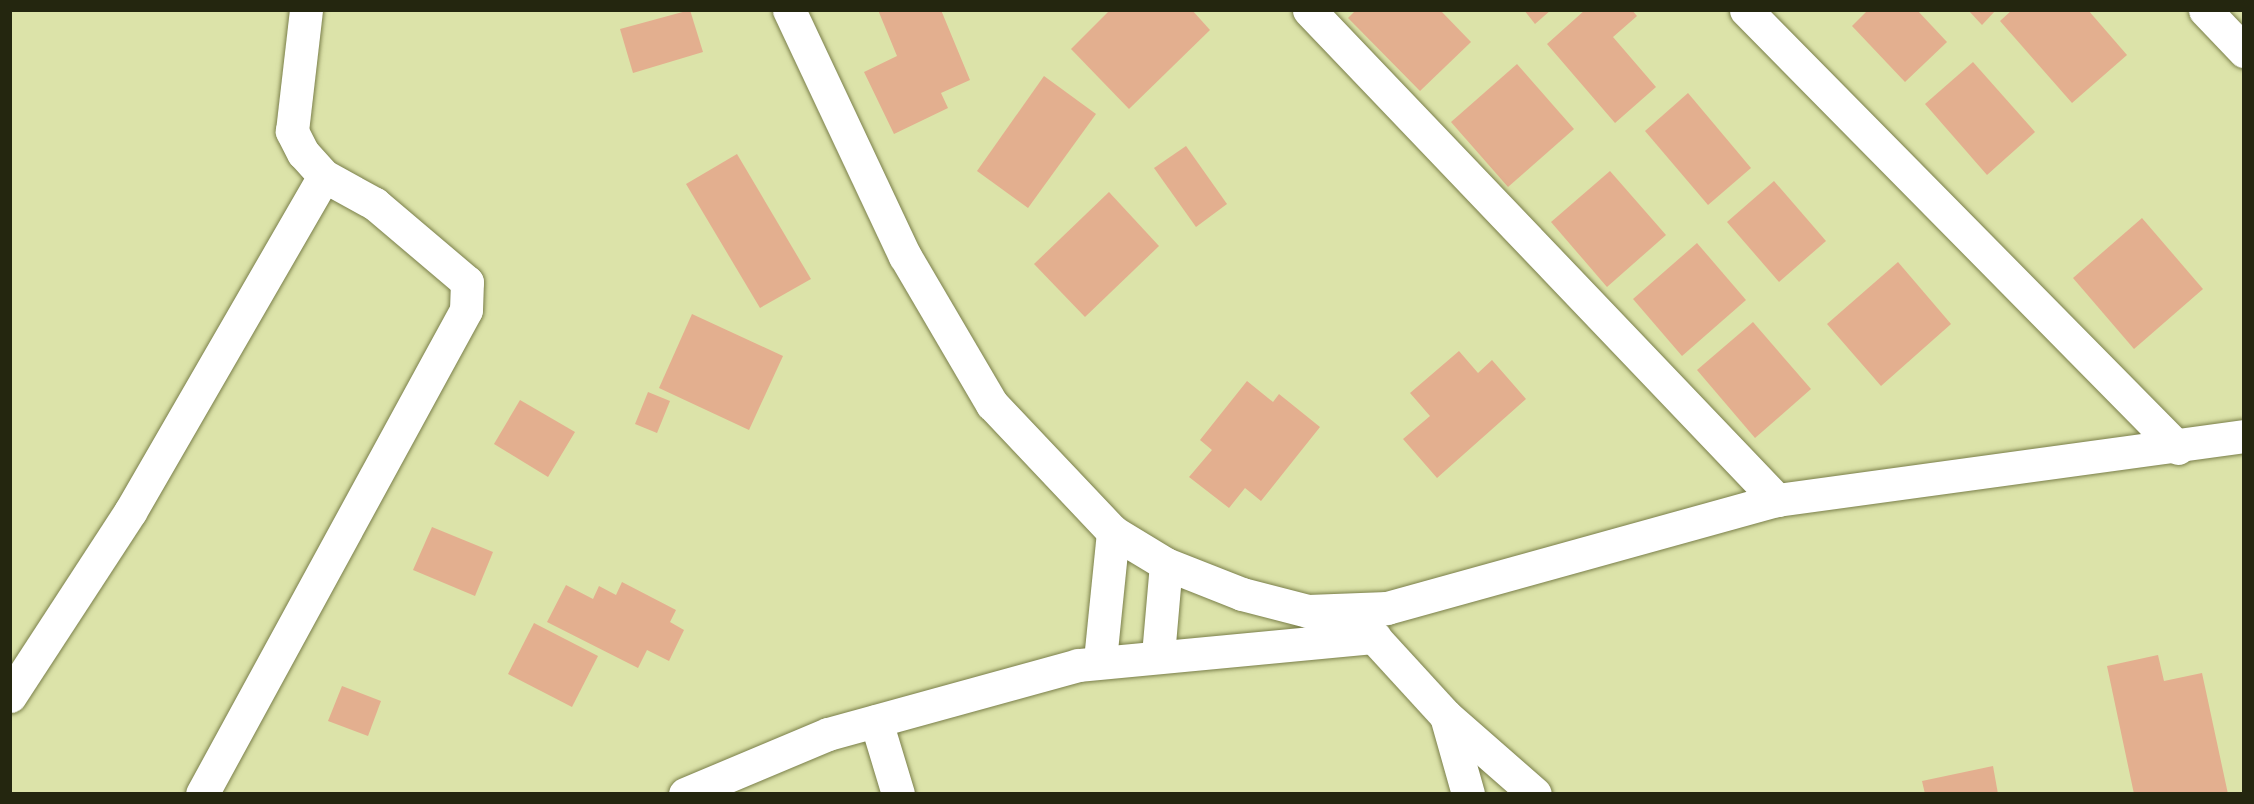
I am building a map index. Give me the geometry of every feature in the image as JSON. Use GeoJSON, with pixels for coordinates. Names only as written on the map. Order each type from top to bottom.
{"type":"FeatureCollection","features":[{"type":"Feature","properties":{"kind":"street"},"geometry":{"type":"LineString","coordinates":[[202,794],[466,310],[467,282],[375,204],[324,176],[292,131],[306,10]]}},
{"type":"Feature","properties":{"kind":"street"},"geometry":{"type":"LineString","coordinates":[[789,10],[904,256],[992,404],[1113,532],[1166,564],[1308,611],[1351,612],[1387,609],[1777,500],[2178,448],[2244,436]]}},
{"type":"Feature","properties":{"kind":"street"},"geometry":{"type":"LineString","coordinates":[[1309,10],[1777,500]]}},
{"type":"Feature","properties":{"kind":"street"},"geometry":{"type":"LineString","coordinates":[[1746,10],[2178,448]]}},
{"type":"Feature","properties":{"kind":"street"},"geometry":{"type":"LineString","coordinates":[[2205,10],[2244,51]]}},
{"type":"Feature","properties":{"kind":"street"},"geometry":{"type":"LineString","coordinates":[[10,696],[130,512],[324,176]]}},
{"type":"Feature","properties":{"kind":"street"},"geometry":{"type":"LineString","coordinates":[[1100,660],[1113,532]]}},
{"type":"Feature","properties":{"kind":"street"},"geometry":{"type":"LineString","coordinates":[[1158,655],[1166,564]]}},
{"type":"Feature","properties":{"kind":"street"},"geometry":{"type":"LineString","coordinates":[[1351,612],[1446,716],[1535,794]]}},
{"type":"Feature","properties":{"kind":"street"},"geometry":{"type":"LineString","coordinates":[[685,794],[828,735],[1100,660],[1375,637]]}},
{"type":"Feature","properties":{"kind":"street"},"geometry":{"type":"LineString","coordinates":[[1446,716],[1468,794]]}},
{"type":"Feature","properties":{"kind":"street"},"geometry":{"type":"LineString","coordinates":[[876,721],[898,794]]}},
{"type":"Feature","properties":{"kind":"building"},"geometry":{"type":"Polygon","coordinates":[[[690,10],[703,52],[633,73],[620,29],[690,10]]]}},
{"type":"Feature","properties":{"kind":"building"},"geometry":{"type":"Polygon","coordinates":[[[878,10],[941,10],[970,80],[941,93],[948,108],[894,134],[864,72],[897,56],[878,10]]]}},
{"type":"Feature","properties":{"kind":"building"},"geometry":{"type":"Polygon","coordinates":[[[1110,10],[1192,10],[1210,30],[1129,109],[1071,49],[1110,10]]]}},
{"type":"Feature","properties":{"kind":"building"},"geometry":{"type":"Polygon","coordinates":[[[1356,10],[1440,10],[1471,42],[1420,91],[1348,18],[1356,10]]]}},
{"type":"Feature","properties":{"kind":"building"},"geometry":{"type":"Polygon","coordinates":[[[1524,10],[1551,10],[1535,24],[1524,10]]]}},
{"type":"Feature","properties":{"kind":"building"},"geometry":{"type":"Polygon","coordinates":[[[1585,10],[1632,10],[1637,16],[1613,37],[1656,87],[1615,123],[1547,44],[1585,10]]]}},
{"type":"Feature","properties":{"kind":"building"},"geometry":{"type":"Polygon","coordinates":[[[1868,10],[1917,10],[1947,42],[1905,82],[1852,26],[1868,10]]]}},
{"type":"Feature","properties":{"kind":"building"},"geometry":{"type":"Polygon","coordinates":[[[1968,10],[1996,10],[1982,25],[1968,10]]]}},
{"type":"Feature","properties":{"kind":"building"},"geometry":{"type":"Polygon","coordinates":[[[2012,10],[2088,10],[2127,55],[2072,103],[2000,21],[2012,10]]]}},
{"type":"Feature","properties":{"kind":"building"},"geometry":{"type":"Polygon","coordinates":[[[1973,62],[2035,132],[1987,175],[1925,104],[1973,62]]]}},
{"type":"Feature","properties":{"kind":"building"},"geometry":{"type":"Polygon","coordinates":[[[1517,64],[1574,129],[1508,187],[1451,122],[1517,64]]]}},
{"type":"Feature","properties":{"kind":"building"},"geometry":{"type":"Polygon","coordinates":[[[1044,76],[1096,114],[1028,208],[977,171],[1044,76]]]}},
{"type":"Feature","properties":{"kind":"building"},"geometry":{"type":"Polygon","coordinates":[[[1688,93],[1751,168],[1708,205],[1645,131],[1688,93]]]}},
{"type":"Feature","properties":{"kind":"building"},"geometry":{"type":"Polygon","coordinates":[[[1186,146],[1227,204],[1196,227],[1154,168],[1186,146]]]}},
{"type":"Feature","properties":{"kind":"building"},"geometry":{"type":"Polygon","coordinates":[[[737,154],[811,279],[760,308],[686,184],[737,154]]]}},
{"type":"Feature","properties":{"kind":"building"},"geometry":{"type":"Polygon","coordinates":[[[1610,171],[1666,235],[1607,287],[1551,222],[1610,171]]]}},
{"type":"Feature","properties":{"kind":"building"},"geometry":{"type":"Polygon","coordinates":[[[1774,181],[1826,241],[1779,282],[1727,222],[1774,181]]]}},
{"type":"Feature","properties":{"kind":"building"},"geometry":{"type":"Polygon","coordinates":[[[1109,192],[1159,246],[1085,317],[1034,264],[1109,192]]]}},
{"type":"Feature","properties":{"kind":"building"},"geometry":{"type":"Polygon","coordinates":[[[2142,218],[2203,289],[2134,349],[2073,278],[2142,218]]]}},
{"type":"Feature","properties":{"kind":"building"},"geometry":{"type":"Polygon","coordinates":[[[1697,243],[1746,300],[1682,356],[1633,299],[1697,243]]]}},
{"type":"Feature","properties":{"kind":"building"},"geometry":{"type":"Polygon","coordinates":[[[1898,262],[1951,324],[1881,386],[1827,324],[1898,262]]]}},
{"type":"Feature","properties":{"kind":"building"},"geometry":{"type":"Polygon","coordinates":[[[692,314],[783,356],[749,430],[659,388],[692,314]]]}},
{"type":"Feature","properties":{"kind":"building"},"geometry":{"type":"Polygon","coordinates":[[[1753,322],[1811,389],[1755,438],[1697,370],[1753,322]]]}},
{"type":"Feature","properties":{"kind":"building"},"geometry":{"type":"Polygon","coordinates":[[[1459,351],[1478,373],[1492,360],[1526,399],[1437,478],[1403,439],[1430,416],[1410,393],[1459,351]]]}},
{"type":"Feature","properties":{"kind":"building"},"geometry":{"type":"Polygon","coordinates":[[[1247,381],[1273,402],[1279,394],[1320,427],[1261,501],[1245,488],[1229,508],[1189,477],[1212,450],[1200,440],[1247,381]]]}},
{"type":"Feature","properties":{"kind":"building"},"geometry":{"type":"Polygon","coordinates":[[[648,392],[670,401],[657,433],[635,424],[648,392]]]}},
{"type":"Feature","properties":{"kind":"building"},"geometry":{"type":"Polygon","coordinates":[[[520,400],[575,432],[548,477],[494,444],[520,400]]]}},
{"type":"Feature","properties":{"kind":"building"},"geometry":{"type":"Polygon","coordinates":[[[432,527],[493,552],[475,596],[413,570],[432,527]]]}},
{"type":"Feature","properties":{"kind":"building"},"geometry":{"type":"Polygon","coordinates":[[[622,582],[676,610],[670,622],[684,630],[669,661],[647,650],[638,668],[547,622],[566,585],[593,599],[599,586],[616,595],[622,582]]]}},
{"type":"Feature","properties":{"kind":"building"},"geometry":{"type":"Polygon","coordinates":[[[534,623],[598,656],[572,707],[508,674],[534,623]]]}},
{"type":"Feature","properties":{"kind":"building"},"geometry":{"type":"Polygon","coordinates":[[[2158,655],[2164,681],[2202,673],[2228,794],[2134,794],[2107,666],[2158,655]]]}},
{"type":"Feature","properties":{"kind":"building"},"geometry":{"type":"Polygon","coordinates":[[[342,686],[381,701],[368,736],[328,721],[342,686]]]}},
{"type":"Feature","properties":{"kind":"building"},"geometry":{"type":"Polygon","coordinates":[[[1993,766],[1998,794],[1925,794],[1922,781],[1993,766]]]}}]}
